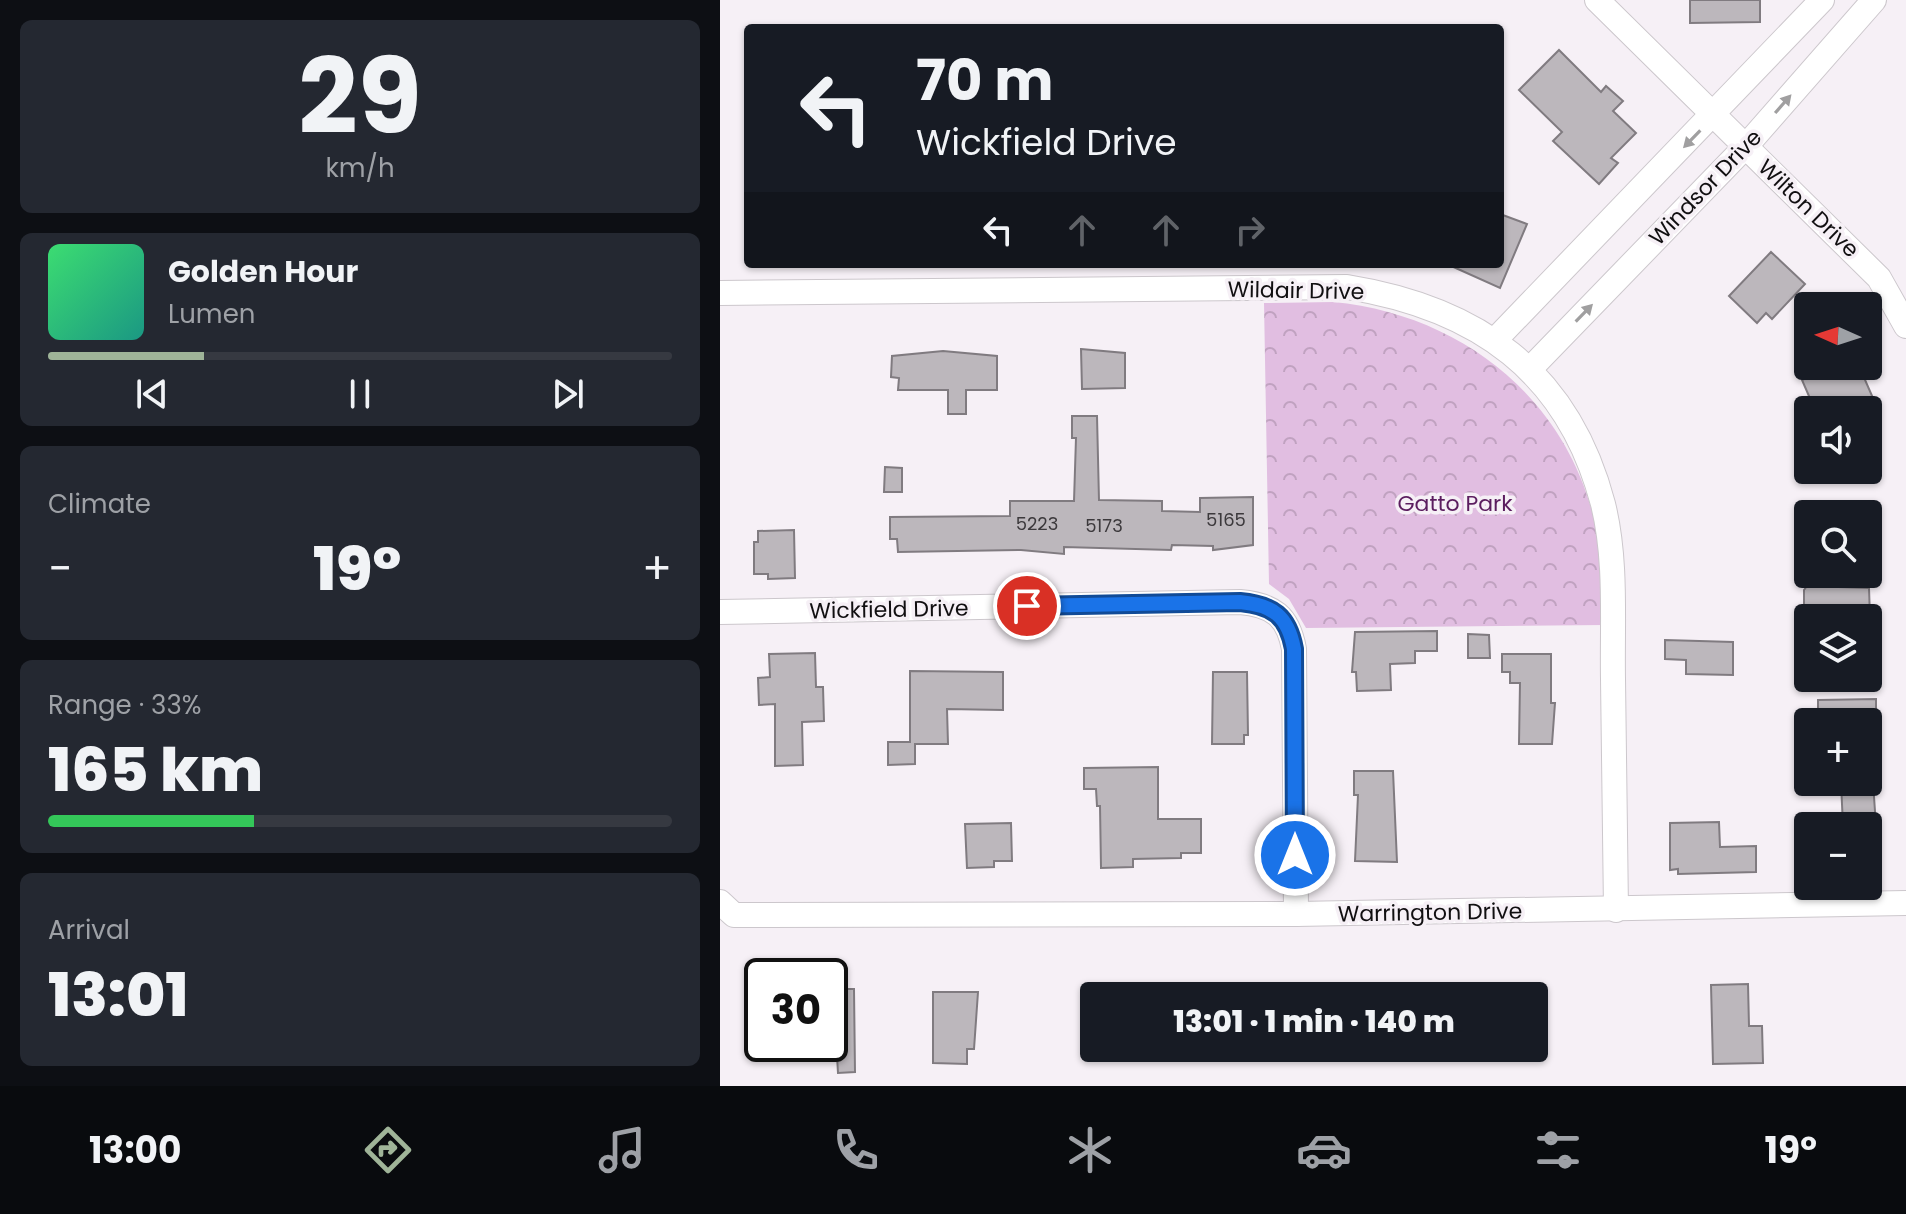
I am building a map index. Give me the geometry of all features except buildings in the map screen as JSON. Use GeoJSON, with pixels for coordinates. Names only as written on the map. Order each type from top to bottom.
{"type":"FeatureCollection","features":[{"type":"Feature","properties":{"kind":"street","name":"Wilton Drive"},"geometry":{"type":"LineString","coordinates":[[1597,0],[1879,278],[1906,326]]}},
{"type":"Feature","properties":{"kind":"street","name":"Windsor Drive"},"geometry":{"type":"LineString","coordinates":[[1496,339],[1715,116],[1822,0]]}},
{"type":"Feature","properties":{"kind":"street","name":"Windsor Drive"},"geometry":{"type":"LineString","coordinates":[[1530,369],[1746,146],[1874,0]]}},
{"type":"Feature","properties":{"kind":"street","name":"Wildair Drive"},"geometry":{"type":"LineString","coordinates":[[720,293],[1347,287],[1418,303],[1496,339],[1530,369],[1558,406],[1591,470],[1603,505],[1612,581],[1616,910]]}},
{"type":"Feature","properties":{"kind":"street","name":"Wickfield Drive"},"geometry":{"type":"LineString","coordinates":[[720,612],[1262,604],[1277,612],[1290,628],[1294,649],[1296,914]]}},
{"type":"Feature","properties":{"kind":"street","name":"Warrington Drive"},"geometry":{"type":"LineString","coordinates":[[727,908],[1296,914],[1906,903]]}},
{"type":"Feature","properties":{"kind":"green space","name":"Gatto Park"},"geometry":{"type":"Polygon","coordinates":[[[1333,302],[1380,310],[1424,324],[1465,345],[1502,371],[1535,403],[1562,440],[1582,482],[1598,540],[1605,625],[1306,628],[1289,599],[1269,584],[1264,303],[1333,302]]]}},
{"type":"Feature","properties":{"kind":"route"},"geometry":{"type":"LineString","coordinates":[[1027,606],[1240,602],[1262,604],[1277,612],[1290,628],[1294,649],[1295,855]]}}]}
